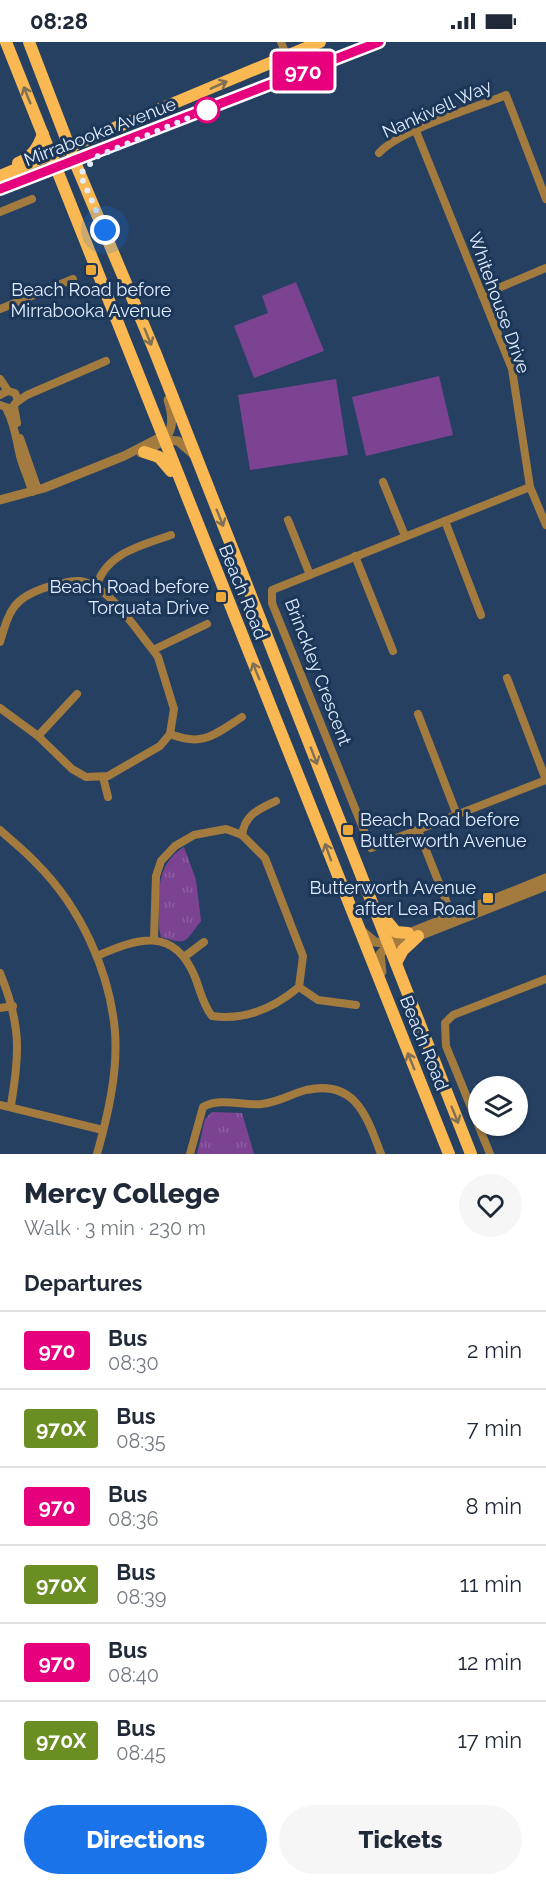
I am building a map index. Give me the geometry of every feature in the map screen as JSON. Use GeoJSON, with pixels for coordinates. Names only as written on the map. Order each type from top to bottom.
{"type":"FeatureCollection","features":[{"type":"Feature","properties":{"kind":"main road","name":"Beach Road"},"geometry":{"type":"LineString","coordinates":[[6,42],[448,1154]]}},
{"type":"Feature","properties":{"kind":"main road","name":"Beach Road"},"geometry":{"type":"LineString","coordinates":[[29,42],[74,161],[157,357],[471,1154]]}},
{"type":"Feature","properties":{"kind":"main road","name":"Mirrabooka Avenue"},"geometry":{"type":"LineString","coordinates":[[0,189],[34,176],[70,148],[320,42]]}},
{"type":"Feature","properties":{"kind":"main road","name":"Mirrabooka Avenue"},"geometry":{"type":"LineString","coordinates":[[0,176],[53,161],[74,161],[379,42]]}},
{"type":"Feature","properties":{"kind":"main road"},"geometry":{"type":"LineString","coordinates":[[40,72],[52,87],[70,129],[77,136],[88,141]]}},
{"type":"Feature","properties":{"kind":"main road"},"geometry":{"type":"LineString","coordinates":[[80,174],[98,156],[172,123]]}},
{"type":"Feature","properties":{"kind":"main road"},"geometry":{"type":"LineString","coordinates":[[0,170],[27,159],[39,145],[43,134]]}},
{"type":"Feature","properties":{"kind":"main road"},"geometry":{"type":"LineString","coordinates":[[34,176],[51,182],[59,190],[72,218],[83,233]]}},
{"type":"Feature","properties":{"kind":"main road"},"geometry":{"type":"LineString","coordinates":[[144,452],[156,455],[163,461],[189,504]]}},
{"type":"Feature","properties":{"kind":"main road"},"geometry":{"type":"LineString","coordinates":[[280,730],[290,734],[295,731],[300,719]]}},
{"type":"Feature","properties":{"kind":"main road"},"geometry":{"type":"LineString","coordinates":[[370,898],[396,932],[413,934],[396,963]]}},
{"type":"Feature","properties":{"kind":"street"},"geometry":{"type":"LineString","coordinates":[[281,42],[294,75]]}},
{"type":"Feature","properties":{"kind":"street","name":"Nankivell Way"},"geometry":{"type":"LineString","coordinates":[[379,153],[386,145],[416,131],[506,95],[546,199]]}},
{"type":"Feature","properties":{"kind":"street","name":"Whitehouse Drive"},"geometry":{"type":"LineString","coordinates":[[416,131],[512,369],[530,486],[546,525]]}},
{"type":"Feature","properties":{"kind":"street"},"geometry":{"type":"LineString","coordinates":[[0,212],[32,199]]}},
{"type":"Feature","properties":{"kind":"street"},"geometry":{"type":"LineString","coordinates":[[482,295],[546,268]]}},
{"type":"Feature","properties":{"kind":"street"},"geometry":{"type":"LineString","coordinates":[[0,309],[73,279]]}},
{"type":"Feature","properties":{"kind":"street"},"geometry":{"type":"LineString","coordinates":[[124,456],[144,452],[160,445],[170,433],[172,419],[157,371],[157,357]]}},
{"type":"Feature","properties":{"kind":"street"},"geometry":{"type":"LineString","coordinates":[[6,406],[106,361]]}},
{"type":"Feature","properties":{"kind":"street"},"geometry":{"type":"LineString","coordinates":[[1,380],[6,393],[6,406],[15,428],[20,456],[35,491]]}},
{"type":"Feature","properties":{"kind":"street"},"geometry":{"type":"LineString","coordinates":[[6,393],[27,395]]}},
{"type":"Feature","properties":{"kind":"street"},"geometry":{"type":"LineString","coordinates":[[0,500],[35,491],[124,456],[157,439],[185,445],[197,458]]}},
{"type":"Feature","properties":{"kind":"street"},"geometry":{"type":"LineString","coordinates":[[383,482],[405,536]]}},
{"type":"Feature","properties":{"kind":"street","name":"Brinckley Crescent"},"geometry":{"type":"LineString","coordinates":[[530,486],[272,590],[272,603],[371,848],[546,780]]}},
{"type":"Feature","properties":{"kind":"street"},"geometry":{"type":"LineString","coordinates":[[288,520],[310,575]]}},
{"type":"Feature","properties":{"kind":"street"},"geometry":{"type":"LineString","coordinates":[[445,520],[481,615]]}},
{"type":"Feature","properties":{"kind":"street"},"geometry":{"type":"LineString","coordinates":[[96,587],[108,562],[171,535]]}},
{"type":"Feature","properties":{"kind":"street"},"geometry":{"type":"LineString","coordinates":[[355,556],[393,651]]}},
{"type":"Feature","properties":{"kind":"street"},"geometry":{"type":"LineString","coordinates":[[0,642],[7,618],[15,603],[27,594],[66,581],[82,581],[96,587],[113,601],[153,650],[174,709],[170,734],[160,746],[103,777],[86,777],[72,769],[38,736],[0,708]]}},
{"type":"Feature","properties":{"kind":"street"},"geometry":{"type":"LineString","coordinates":[[153,650],[207,624]]}},
{"type":"Feature","properties":{"kind":"street"},"geometry":{"type":"LineString","coordinates":[[507,678],[546,780]]}},
{"type":"Feature","properties":{"kind":"street"},"geometry":{"type":"LineString","coordinates":[[38,736],[77,694]]}},
{"type":"Feature","properties":{"kind":"street"},"geometry":{"type":"LineString","coordinates":[[418,714],[457,815]]}},
{"type":"Feature","properties":{"kind":"street"},"geometry":{"type":"LineString","coordinates":[[170,734],[187,741],[200,741],[242,717]]}},
{"type":"Feature","properties":{"kind":"street"},"geometry":{"type":"LineString","coordinates":[[103,777],[108,797]]}},
{"type":"Feature","properties":{"kind":"street"},"geometry":{"type":"LineString","coordinates":[[242,835],[244,822],[250,814],[276,801]]}},
{"type":"Feature","properties":{"kind":"street"},"geometry":{"type":"LineString","coordinates":[[97,956],[124,944],[154,939],[172,946],[184,957],[212,1016],[258,1013],[281,1003],[299,987],[303,956],[264,858],[242,835],[226,829],[194,835],[175,846],[161,861],[156,876],[154,939]]}},
{"type":"Feature","properties":{"kind":"street"},"geometry":{"type":"LineString","coordinates":[[0,830],[39,865],[66,900],[97,956],[109,996],[115,1031],[115,1068],[97,1154]]}},
{"type":"Feature","properties":{"kind":"street"},"geometry":{"type":"LineString","coordinates":[[418,830],[453,918]]}},
{"type":"Feature","properties":{"kind":"street"},"geometry":{"type":"LineString","coordinates":[[389,1004],[388,988],[379,958],[389,945],[546,878]]}},
{"type":"Feature","properties":{"kind":"street"},"geometry":{"type":"LineString","coordinates":[[453,918],[546,886]]}},
{"type":"Feature","properties":{"kind":"street"},"geometry":{"type":"LineString","coordinates":[[358,927],[375,942],[389,945]]}},
{"type":"Feature","properties":{"kind":"street"},"geometry":{"type":"LineString","coordinates":[[184,957],[204,942]]}},
{"type":"Feature","properties":{"kind":"street"},"geometry":{"type":"LineString","coordinates":[[0,973],[13,1006],[19,1038],[11,1106]]}},
{"type":"Feature","properties":{"kind":"street"},"geometry":{"type":"LineString","coordinates":[[490,1154],[446,1046],[445,1023],[453,1015],[546,979]]}},
{"type":"Feature","properties":{"kind":"street"},"geometry":{"type":"LineString","coordinates":[[299,987],[318,1000],[357,1005]]}},
{"type":"Feature","properties":{"kind":"street"},"geometry":{"type":"LineString","coordinates":[[0,1008],[13,1006]]}},
{"type":"Feature","properties":{"kind":"street"},"geometry":{"type":"LineString","coordinates":[[190,1154],[203,1107],[211,1102],[257,1104],[279,1102],[306,1090],[329,1088],[350,1096],[363,1108],[381,1154]]}},
{"type":"Feature","properties":{"kind":"street"},"geometry":{"type":"LineString","coordinates":[[0,1105],[103,1130]]}},
{"type":"Feature","properties":{"kind":"green space"},"geometry":{"type":"Polygon","coordinates":[[[296,282],[324,351],[254,378],[234,326],[268,313],[262,296],[296,282]]]}},
{"type":"Feature","properties":{"kind":"green space"},"geometry":{"type":"Polygon","coordinates":[[[439,376],[453,435],[366,456],[352,397],[439,376]]]}},
{"type":"Feature","properties":{"kind":"green space"},"geometry":{"type":"Polygon","coordinates":[[[336,379],[348,455],[250,470],[238,395],[336,379]]]}},
{"type":"Feature","properties":{"kind":"green space"},"geometry":{"type":"Polygon","coordinates":[[[184,847],[196,880],[201,921],[188,938],[176,941],[161,937],[159,893],[167,863],[184,847]]]}},
{"type":"Feature","properties":{"kind":"green space"},"geometry":{"type":"Polygon","coordinates":[[[212,1112],[242,1113],[254,1154],[197,1154],[205,1119],[212,1112]]]}},
{"type":"Feature","properties":{"kind":"bus line","name":"970"},"geometry":{"type":"LineString","coordinates":[[0,189],[379,42]]}},
{"type":"Feature","properties":{"kind":"place","name":"Beach Road before Mirrabooka Avenue"},"geometry":{"type":"Point","coordinates":[91,270]}},
{"type":"Feature","properties":{"kind":"place","name":"Beach Road before Torquata Drive"},"geometry":{"type":"Point","coordinates":[221,597]}},
{"type":"Feature","properties":{"kind":"place","name":"Beach Road before Butterworth Avenue"},"geometry":{"type":"Point","coordinates":[348,830]}},
{"type":"Feature","properties":{"kind":"place","name":"Butterworth Avenue after Lea Road"},"geometry":{"type":"Point","coordinates":[488,898]}},
{"type":"Feature","properties":{"kind":"route"},"geometry":{"type":"LineString","coordinates":[[105,230],[80,174],[85,168],[98,156],[217,106],[207,110]]}}]}
